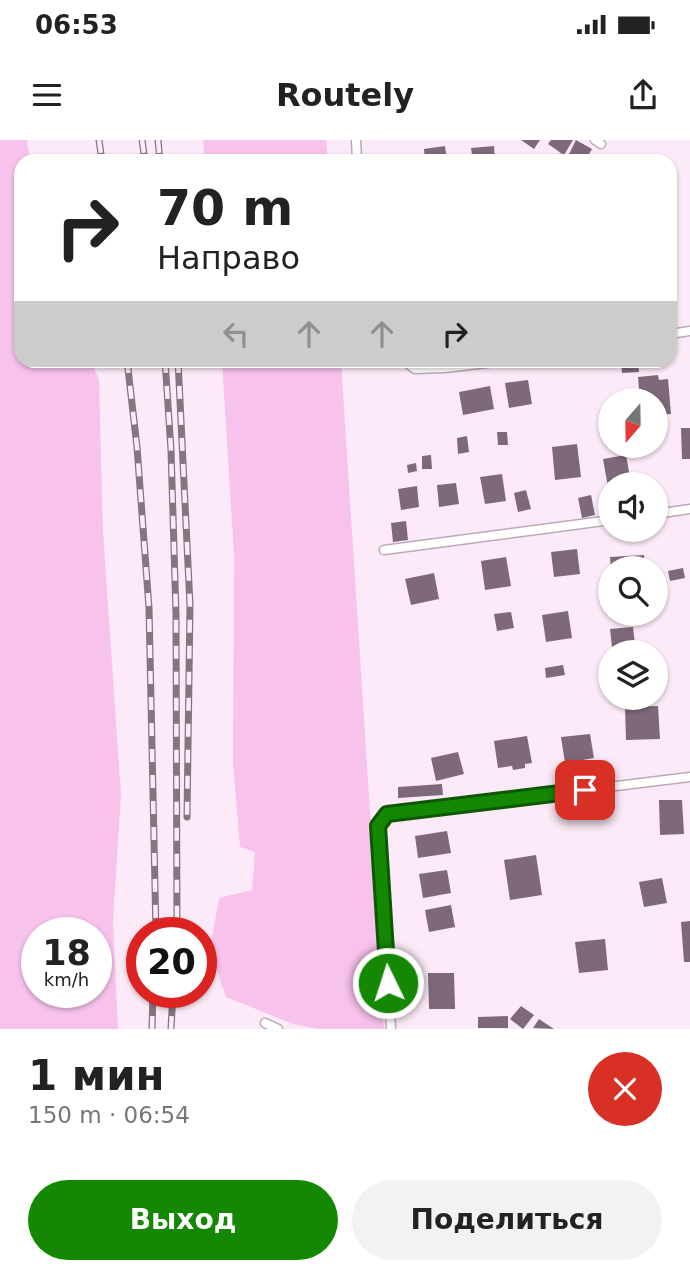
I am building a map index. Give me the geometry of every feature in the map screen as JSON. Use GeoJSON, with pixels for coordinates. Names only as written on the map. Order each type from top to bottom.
{"type":"FeatureCollection","features":[{"type":"Feature","properties":{"kind":"lane"},"geometry":{"type":"LineString","coordinates":[[414,368],[445,368]]}},
{"type":"Feature","properties":{"kind":"lane"},"geometry":{"type":"LineString","coordinates":[[668,512],[690,509]]}},
{"type":"Feature","properties":{"kind":"lane"},"geometry":{"type":"LineString","coordinates":[[383,551],[598,522]]}},
{"type":"Feature","properties":{"kind":"lane"},"geometry":{"type":"LineString","coordinates":[[391,1029],[378,826],[387,814],[690,777]]}},
{"type":"Feature","properties":{"kind":"lane"},"geometry":{"type":"LineString","coordinates":[[265,1023],[278,1029]]}},
{"type":"Feature","properties":{"kind":"shaded area"},"geometry":{"type":"Polygon","coordinates":[[[0,140],[27,140],[29,154],[14,154],[14,368],[94,368],[99,380],[103,532],[121,795],[113,921],[118,1029],[0,1029],[0,140]]]}},
{"type":"Feature","properties":{"kind":"shaded area"},"geometry":{"type":"Polygon","coordinates":[[[203,140],[326,140],[327,154],[204,154],[203,140]]]}},
{"type":"Feature","properties":{"kind":"shaded area"},"geometry":{"type":"Polygon","coordinates":[[[222,368],[341,368],[384,1029],[318,1029],[293,1024],[226,997],[217,971],[216,917],[219,898],[252,890],[255,852],[240,847],[233,763],[234,556],[222,368]]]}},
{"type":"Feature","properties":{"kind":"building"},"geometry":{"type":"Polygon","coordinates":[[[521,140],[540,140],[534,149],[521,140]]]}},
{"type":"Feature","properties":{"kind":"building"},"geometry":{"type":"Polygon","coordinates":[[[551,140],[573,140],[565,154],[548,144],[551,140]]]}},
{"type":"Feature","properties":{"kind":"building"},"geometry":{"type":"Polygon","coordinates":[[[576,140],[592,149],[589,154],[569,154],[576,140]]]}},
{"type":"Feature","properties":{"kind":"building"},"geometry":{"type":"Polygon","coordinates":[[[445,146],[446,154],[424,154],[424,149],[445,146]]]}},
{"type":"Feature","properties":{"kind":"building"},"geometry":{"type":"Polygon","coordinates":[[[494,146],[495,154],[472,154],[471,148],[494,146]]]}},
{"type":"Feature","properties":{"kind":"building"},"geometry":{"type":"Polygon","coordinates":[[[622,368],[639,368],[639,372],[622,373],[622,368]]]}},
{"type":"Feature","properties":{"kind":"building"},"geometry":{"type":"Polygon","coordinates":[[[658,375],[659,380],[668,379],[671,414],[668,414],[668,388],[639,388],[638,377],[658,375]]]}},
{"type":"Feature","properties":{"kind":"building"},"geometry":{"type":"Polygon","coordinates":[[[528,380],[532,404],[509,408],[505,383],[528,380]]]}},
{"type":"Feature","properties":{"kind":"building"},"geometry":{"type":"Polygon","coordinates":[[[490,386],[494,409],[463,415],[459,392],[490,386]]]}},
{"type":"Feature","properties":{"kind":"building"},"geometry":{"type":"Polygon","coordinates":[[[681,428],[690,428],[690,459],[682,459],[681,428]]]}},
{"type":"Feature","properties":{"kind":"building"},"geometry":{"type":"Polygon","coordinates":[[[497,432],[507,432],[508,445],[498,445],[497,432]]]}},
{"type":"Feature","properties":{"kind":"building"},"geometry":{"type":"Polygon","coordinates":[[[467,436],[469,452],[458,454],[457,438],[467,436]]]}},
{"type":"Feature","properties":{"kind":"building"},"geometry":{"type":"Polygon","coordinates":[[[577,444],[581,477],[555,480],[552,447],[577,444]]]}},
{"type":"Feature","properties":{"kind":"building"},"geometry":{"type":"Polygon","coordinates":[[[431,455],[432,469],[422,469],[422,456],[431,455]]]}},
{"type":"Feature","properties":{"kind":"building"},"geometry":{"type":"Polygon","coordinates":[[[627,458],[629,472],[605,472],[603,459],[627,458]]]}},
{"type":"Feature","properties":{"kind":"building"},"geometry":{"type":"Polygon","coordinates":[[[416,463],[417,471],[408,473],[407,465],[416,463]]]}},
{"type":"Feature","properties":{"kind":"building"},"geometry":{"type":"Polygon","coordinates":[[[502,474],[506,501],[485,504],[480,477],[502,474]]]}},
{"type":"Feature","properties":{"kind":"building"},"geometry":{"type":"Polygon","coordinates":[[[456,483],[459,504],[439,507],[437,485],[456,483]]]}},
{"type":"Feature","properties":{"kind":"building"},"geometry":{"type":"Polygon","coordinates":[[[417,486],[419,507],[401,510],[398,489],[417,486]]]}},
{"type":"Feature","properties":{"kind":"building"},"geometry":{"type":"Polygon","coordinates":[[[526,490],[531,509],[518,512],[514,493],[526,490]]]}},
{"type":"Feature","properties":{"kind":"building"},"geometry":{"type":"Polygon","coordinates":[[[591,495],[595,515],[582,518],[578,498],[591,495]]]}},
{"type":"Feature","properties":{"kind":"building"},"geometry":{"type":"Polygon","coordinates":[[[406,521],[408,540],[393,542],[391,523],[406,521]]]}},
{"type":"Feature","properties":{"kind":"building"},"geometry":{"type":"Polygon","coordinates":[[[577,549],[580,574],[554,577],[551,552],[577,549]]]}},
{"type":"Feature","properties":{"kind":"building"},"geometry":{"type":"Polygon","coordinates":[[[506,557],[511,586],[485,590],[481,561],[506,557]]]}},
{"type":"Feature","properties":{"kind":"building"},"geometry":{"type":"Polygon","coordinates":[[[683,568],[685,578],[670,581],[668,571],[683,568]]]}},
{"type":"Feature","properties":{"kind":"building"},"geometry":{"type":"Polygon","coordinates":[[[434,573],[439,599],[411,605],[405,579],[434,573]]]}},
{"type":"Feature","properties":{"kind":"building"},"geometry":{"type":"Polygon","coordinates":[[[568,611],[572,638],[546,642],[542,615],[568,611]]]}},
{"type":"Feature","properties":{"kind":"building"},"geometry":{"type":"Polygon","coordinates":[[[511,612],[514,628],[497,631],[494,614],[511,612]]]}},
{"type":"Feature","properties":{"kind":"building"},"geometry":{"type":"Polygon","coordinates":[[[633,627],[634,640],[611,640],[610,629],[633,627]]]}},
{"type":"Feature","properties":{"kind":"building"},"geometry":{"type":"Polygon","coordinates":[[[563,665],[565,675],[546,678],[545,668],[563,665]]]}},
{"type":"Feature","properties":{"kind":"building"},"geometry":{"type":"Polygon","coordinates":[[[625,710],[658,710],[660,739],[626,740],[625,710]]]}},
{"type":"Feature","properties":{"kind":"building"},"geometry":{"type":"Polygon","coordinates":[[[590,734],[594,758],[565,763],[561,737],[590,734]]]}},
{"type":"Feature","properties":{"kind":"building"},"geometry":{"type":"Polygon","coordinates":[[[527,736],[532,763],[525,764],[525,768],[513,770],[512,766],[498,768],[494,741],[527,736]]]}},
{"type":"Feature","properties":{"kind":"building"},"geometry":{"type":"Polygon","coordinates":[[[458,752],[464,774],[436,781],[431,758],[458,752]]]}},
{"type":"Feature","properties":{"kind":"building"},"geometry":{"type":"Polygon","coordinates":[[[442,784],[443,795],[398,798],[398,787],[442,784]]]}},
{"type":"Feature","properties":{"kind":"building"},"geometry":{"type":"Polygon","coordinates":[[[659,800],[682,800],[684,834],[660,835],[659,800]]]}},
{"type":"Feature","properties":{"kind":"building"},"geometry":{"type":"Polygon","coordinates":[[[447,831],[451,853],[418,858],[415,836],[447,831]]]}},
{"type":"Feature","properties":{"kind":"building"},"geometry":{"type":"Polygon","coordinates":[[[536,855],[542,895],[510,900],[504,860],[536,855]]]}},
{"type":"Feature","properties":{"kind":"building"},"geometry":{"type":"Polygon","coordinates":[[[447,870],[451,893],[423,898],[419,874],[447,870]]]}},
{"type":"Feature","properties":{"kind":"building"},"geometry":{"type":"Polygon","coordinates":[[[662,878],[667,903],[644,907],[639,882],[662,878]]]}},
{"type":"Feature","properties":{"kind":"building"},"geometry":{"type":"Polygon","coordinates":[[[451,905],[455,927],[429,932],[425,910],[451,905]]]}},
{"type":"Feature","properties":{"kind":"building"},"geometry":{"type":"Polygon","coordinates":[[[690,921],[690,962],[684,962],[681,922],[690,921]]]}},
{"type":"Feature","properties":{"kind":"building"},"geometry":{"type":"Polygon","coordinates":[[[605,939],[608,970],[579,973],[575,942],[605,939]]]}},
{"type":"Feature","properties":{"kind":"building"},"geometry":{"type":"Polygon","coordinates":[[[428,973],[454,973],[455,1009],[429,1009],[428,973]]]}},
{"type":"Feature","properties":{"kind":"building"},"geometry":{"type":"Polygon","coordinates":[[[521,1006],[534,1015],[523,1029],[510,1019],[521,1006]]]}},
{"type":"Feature","properties":{"kind":"building"},"geometry":{"type":"Polygon","coordinates":[[[508,1016],[508,1028],[478,1028],[478,1017],[508,1016]]]}},
{"type":"Feature","properties":{"kind":"building"},"geometry":{"type":"Polygon","coordinates":[[[539,1019],[554,1029],[533,1028],[539,1019]]]}},
{"type":"Feature","properties":{"kind":"railway"},"geometry":{"type":"LineString","coordinates":[[99,140],[101,154]]}},
{"type":"Feature","properties":{"kind":"railway"},"geometry":{"type":"LineString","coordinates":[[142,140],[144,154]]}},
{"type":"Feature","properties":{"kind":"railway"},"geometry":{"type":"LineString","coordinates":[[158,140],[159,154]]}},
{"type":"Feature","properties":{"kind":"railway"},"geometry":{"type":"LineString","coordinates":[[128,368],[137,447],[149,608],[156,917]]}},
{"type":"Feature","properties":{"kind":"railway"},"geometry":{"type":"LineString","coordinates":[[166,368],[176,614],[177,917]]}},
{"type":"Feature","properties":{"kind":"railway"},"geometry":{"type":"LineString","coordinates":[[178,368],[190,605],[187,817]]}},
{"type":"Feature","properties":{"kind":"railway"},"geometry":{"type":"LineString","coordinates":[[152,1029],[153,1008]]}},
{"type":"Feature","properties":{"kind":"railway"},"geometry":{"type":"LineString","coordinates":[[171,1029],[172,1008]]}},
{"type":"Feature","properties":{"kind":"route"},"geometry":{"type":"LineString","coordinates":[[388,983],[378,826],[387,814],[585,790]]}}]}
